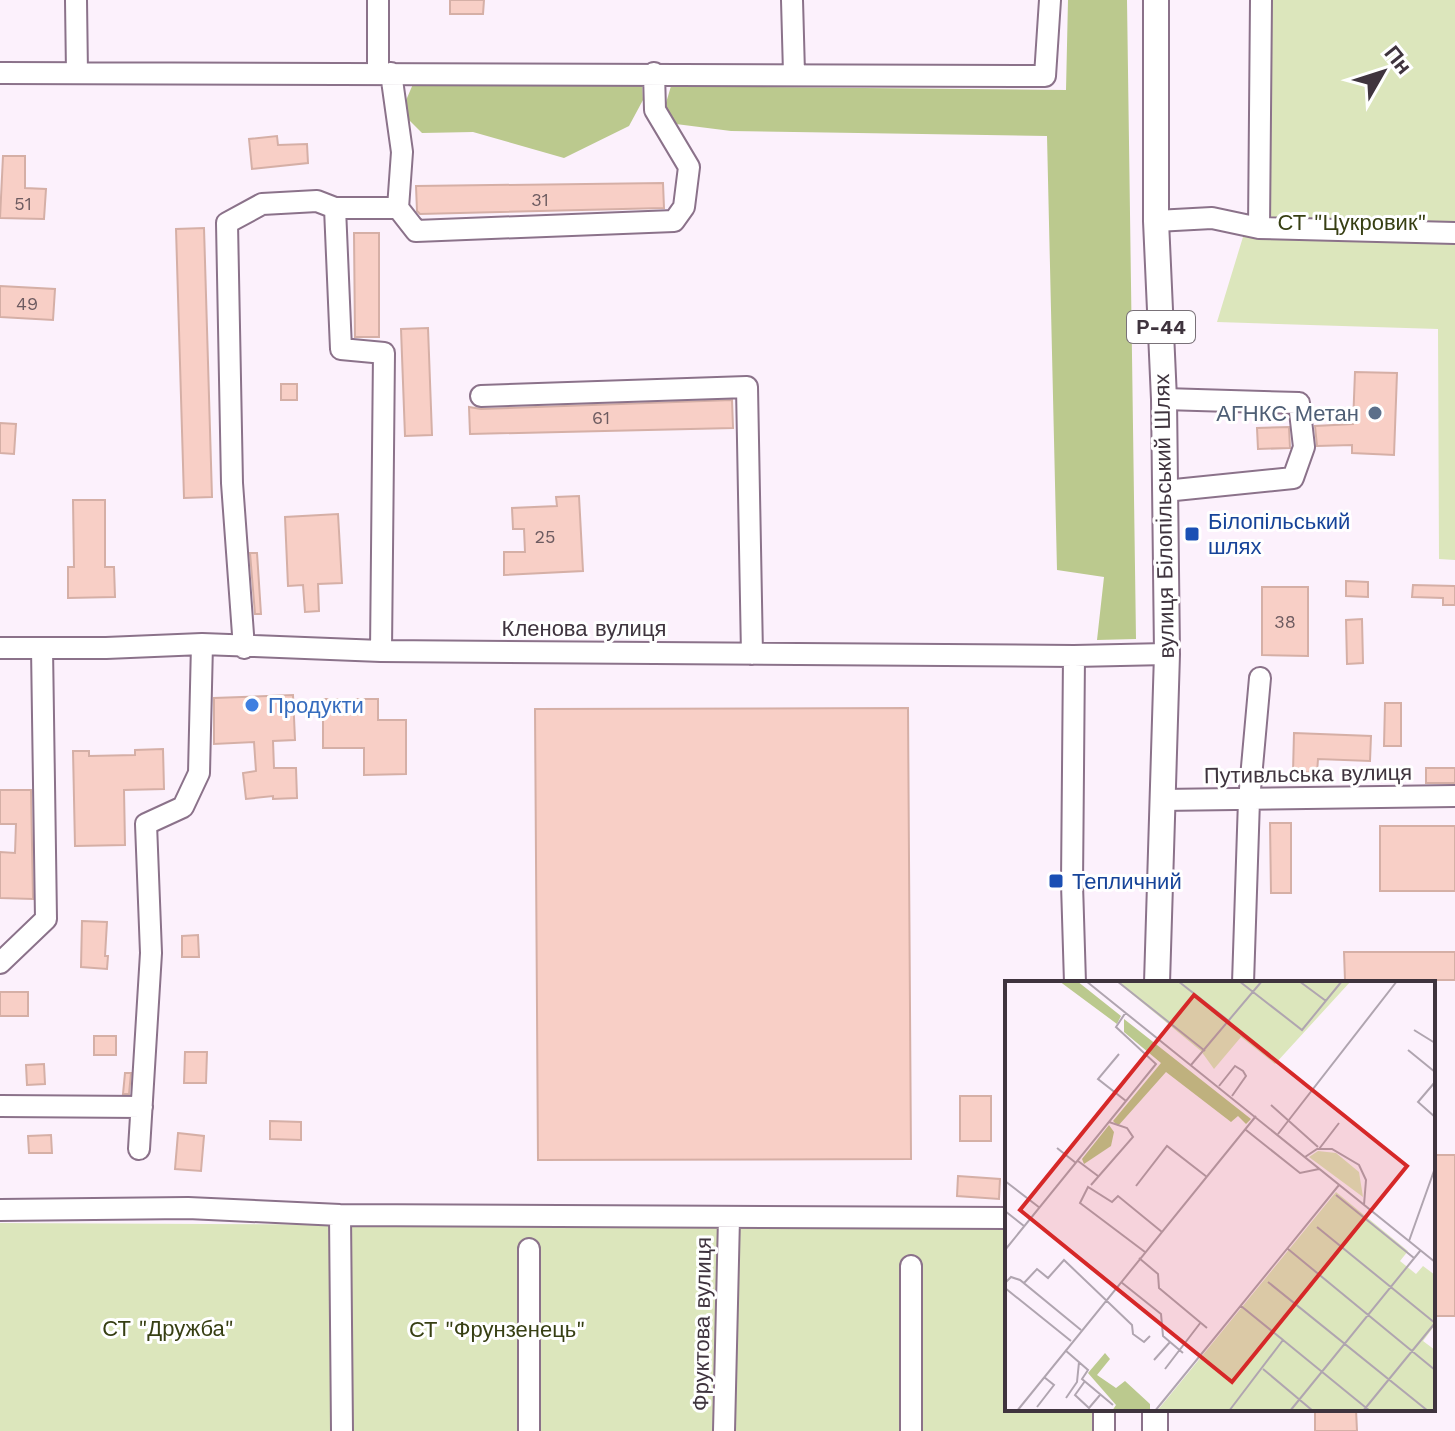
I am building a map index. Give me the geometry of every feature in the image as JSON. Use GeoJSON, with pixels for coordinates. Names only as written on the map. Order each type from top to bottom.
{"type":"FeatureCollection","features":[{"type":"Feature","properties":{"kind":"main road","name":"вулиця Білопільський Шлях"},"geometry":{"type":"LineString","coordinates":[[1156,0],[1156,221],[1164,399],[1167,654],[1157,981]]}},
{"type":"Feature","properties":{"kind":"street"},"geometry":{"type":"LineString","coordinates":[[76,0],[77,73]]}},
{"type":"Feature","properties":{"kind":"street"},"geometry":{"type":"LineString","coordinates":[[378,0],[384,73],[402,152],[398,208],[416,231],[674,221],[684,207],[689,167],[655,110],[654,73]]}},
{"type":"Feature","properties":{"kind":"street"},"geometry":{"type":"LineString","coordinates":[[792,0],[794,73]]}},
{"type":"Feature","properties":{"kind":"street"},"geometry":{"type":"LineString","coordinates":[[0,73],[1045,76],[1050,0]]}},
{"type":"Feature","properties":{"kind":"street"},"geometry":{"type":"LineString","coordinates":[[1259,228],[1261,0]]}},
{"type":"Feature","properties":{"kind":"street"},"geometry":{"type":"LineString","coordinates":[[244,648],[232,483],[227,223],[262,204],[317,201],[335,208],[398,208]]}},
{"type":"Feature","properties":{"kind":"street"},"geometry":{"type":"LineString","coordinates":[[335,208],[341,349],[384,353],[381,651]]}},
{"type":"Feature","properties":{"kind":"street"},"geometry":{"type":"LineString","coordinates":[[1156,221],[1212,218],[1259,228],[1455,233]]}},
{"type":"Feature","properties":{"kind":"street"},"geometry":{"type":"LineString","coordinates":[[481,396],[747,387],[752,654]]}},
{"type":"Feature","properties":{"kind":"street"},"geometry":{"type":"LineString","coordinates":[[1164,399],[1299,403],[1304,447],[1293,478],[1165,491]]}},
{"type":"Feature","properties":{"kind":"street"},"geometry":{"type":"LineString","coordinates":[[139,1149],[151,953],[146,824],[183,807],[199,773],[202,644]]}},
{"type":"Feature","properties":{"kind":"street","name":"Кленова вулиця"},"geometry":{"type":"LineString","coordinates":[[0,648],[202,644],[381,651],[1167,654]]}},
{"type":"Feature","properties":{"kind":"street"},"geometry":{"type":"LineString","coordinates":[[0,963],[46,919],[42,648]]}},
{"type":"Feature","properties":{"kind":"street"},"geometry":{"type":"LineString","coordinates":[[1074,656],[1072,884],[1075,981]]}},
{"type":"Feature","properties":{"kind":"street"},"geometry":{"type":"LineString","coordinates":[[1243,981],[1249,800],[1260,678]]}},
{"type":"Feature","properties":{"kind":"street","name":"Путивльська вулиця"},"geometry":{"type":"LineString","coordinates":[[1161,800],[1455,796]]}},
{"type":"Feature","properties":{"kind":"street"},"geometry":{"type":"LineString","coordinates":[[0,1106],[142,1107]]}},
{"type":"Feature","properties":{"kind":"street"},"geometry":{"type":"LineString","coordinates":[[0,1210],[188,1208],[340,1215],[1005,1218]]}},
{"type":"Feature","properties":{"kind":"street"},"geometry":{"type":"LineString","coordinates":[[340,1215],[342,1431]]}},
{"type":"Feature","properties":{"kind":"street","name":"Фруктова вулиця"},"geometry":{"type":"LineString","coordinates":[[724,1431],[729,1218]]}},
{"type":"Feature","properties":{"kind":"street"},"geometry":{"type":"LineString","coordinates":[[529,1249],[529,1431]]}},
{"type":"Feature","properties":{"kind":"street"},"geometry":{"type":"LineString","coordinates":[[911,1266],[911,1431]]}},
{"type":"Feature","properties":{"kind":"green space"},"geometry":{"type":"Polygon","coordinates":[[[1068,0],[1127,0],[1136,639],[1097,640],[1104,577],[1057,570],[1047,136],[731,131],[668,123],[666,103],[671,86],[1066,90],[1068,0]]]}},
{"type":"Feature","properties":{"kind":"green space","name":"СТ \"Цукровик\""},"geometry":{"type":"Polygon","coordinates":[[[1255,0],[1455,0],[1455,560],[1439,559],[1438,329],[1217,322],[1250,214],[1255,0]]]}},
{"type":"Feature","properties":{"kind":"green space"},"geometry":{"type":"Polygon","coordinates":[[[642,82],[643,100],[629,126],[564,158],[473,132],[422,133],[401,112],[413,84],[642,82]]]}},
{"type":"Feature","properties":{"kind":"green space","name":"СТ \"Фрунзенець\""},"geometry":{"type":"Polygon","coordinates":[[[0,1223],[1005,1228],[1005,1411],[1114,1411],[1114,1431],[0,1431],[0,1223]]]}},
{"type":"Feature","properties":{"kind":"building"},"geometry":{"type":"Polygon","coordinates":[[[450,0],[484,0],[483,14],[450,14],[450,0]]]}},
{"type":"Feature","properties":{"kind":"building"},"geometry":{"type":"Polygon","coordinates":[[[277,136],[278,145],[307,144],[308,163],[252,169],[249,139],[277,136]]]}},
{"type":"Feature","properties":{"kind":"building"},"geometry":{"type":"Polygon","coordinates":[[[3,156],[25,156],[25,188],[46,189],[44,219],[0,218],[3,156]]]}},
{"type":"Feature","properties":{"kind":"building"},"geometry":{"type":"Polygon","coordinates":[[[663,183],[664,208],[420,214],[417,211],[416,186],[663,183]]]}},
{"type":"Feature","properties":{"kind":"building"},"geometry":{"type":"Polygon","coordinates":[[[204,228],[212,497],[184,498],[176,229],[204,228]]]}},
{"type":"Feature","properties":{"kind":"building"},"geometry":{"type":"Polygon","coordinates":[[[354,233],[379,233],[379,337],[355,337],[354,233]]]}},
{"type":"Feature","properties":{"kind":"building"},"geometry":{"type":"Polygon","coordinates":[[[0,286],[55,289],[53,320],[0,317],[0,286]]]}},
{"type":"Feature","properties":{"kind":"building"},"geometry":{"type":"Polygon","coordinates":[[[428,328],[432,435],[405,436],[401,329],[428,328]]]}},
{"type":"Feature","properties":{"kind":"building","name":"АГНКС Метан"},"geometry":{"type":"Polygon","coordinates":[[[1355,372],[1397,373],[1394,455],[1352,453],[1352,445],[1317,446],[1315,426],[1353,424],[1355,372]]]}},
{"type":"Feature","properties":{"kind":"building"},"geometry":{"type":"Polygon","coordinates":[[[281,384],[297,384],[297,400],[281,400],[281,384]]]}},
{"type":"Feature","properties":{"kind":"building"},"geometry":{"type":"Polygon","coordinates":[[[732,400],[733,428],[470,434],[469,407],[732,400]]]}},
{"type":"Feature","properties":{"kind":"building"},"geometry":{"type":"Polygon","coordinates":[[[0,423],[16,424],[14,454],[0,453],[0,423]]]}},
{"type":"Feature","properties":{"kind":"building"},"geometry":{"type":"Polygon","coordinates":[[[1289,427],[1290,448],[1258,449],[1257,428],[1289,427]]]}},
{"type":"Feature","properties":{"kind":"building"},"geometry":{"type":"Polygon","coordinates":[[[579,496],[583,571],[504,575],[504,552],[525,552],[524,529],[513,529],[512,508],[557,506],[556,497],[579,496]]]}},
{"type":"Feature","properties":{"kind":"building"},"geometry":{"type":"Polygon","coordinates":[[[73,500],[105,500],[105,567],[114,567],[115,597],[68,598],[68,567],[74,567],[73,500]]]}},
{"type":"Feature","properties":{"kind":"building"},"geometry":{"type":"Polygon","coordinates":[[[338,514],[342,583],[318,584],[319,611],[305,612],[303,585],[288,586],[285,517],[338,514]]]}},
{"type":"Feature","properties":{"kind":"building"},"geometry":{"type":"Polygon","coordinates":[[[250,553],[257,553],[261,614],[255,614],[250,553]]]}},
{"type":"Feature","properties":{"kind":"building"},"geometry":{"type":"Polygon","coordinates":[[[1346,581],[1368,582],[1368,597],[1346,596],[1346,581]]]}},
{"type":"Feature","properties":{"kind":"building"},"geometry":{"type":"Polygon","coordinates":[[[1413,585],[1455,586],[1455,605],[1443,605],[1443,598],[1412,597],[1413,585]]]}},
{"type":"Feature","properties":{"kind":"building"},"geometry":{"type":"Polygon","coordinates":[[[1262,587],[1308,587],[1308,656],[1262,655],[1262,587]]]}},
{"type":"Feature","properties":{"kind":"building"},"geometry":{"type":"Polygon","coordinates":[[[1362,619],[1363,663],[1347,664],[1346,620],[1362,619]]]}},
{"type":"Feature","properties":{"kind":"building"},"geometry":{"type":"Polygon","coordinates":[[[293,695],[295,740],[273,741],[274,768],[296,768],[297,798],[273,799],[273,796],[246,799],[243,773],[256,771],[254,742],[214,744],[214,698],[293,695]]]}},
{"type":"Feature","properties":{"kind":"building"},"geometry":{"type":"Polygon","coordinates":[[[323,699],[378,699],[378,720],[406,720],[406,774],[364,775],[364,748],[323,748],[323,699]]]}},
{"type":"Feature","properties":{"kind":"building"},"geometry":{"type":"Polygon","coordinates":[[[1385,703],[1401,703],[1401,746],[1384,746],[1385,703]]]}},
{"type":"Feature","properties":{"kind":"building"},"geometry":{"type":"Polygon","coordinates":[[[908,708],[911,1159],[538,1160],[535,709],[908,708]]]}},
{"type":"Feature","properties":{"kind":"building"},"geometry":{"type":"Polygon","coordinates":[[[1294,733],[1371,736],[1370,761],[1318,759],[1317,773],[1293,772],[1294,733]]]}},
{"type":"Feature","properties":{"kind":"building"},"geometry":{"type":"Polygon","coordinates":[[[163,749],[164,789],[124,790],[125,845],[75,846],[73,751],[89,751],[89,756],[135,755],[135,750],[163,749]]]}},
{"type":"Feature","properties":{"kind":"building"},"geometry":{"type":"Polygon","coordinates":[[[1426,768],[1455,768],[1455,783],[1426,783],[1426,768]]]}},
{"type":"Feature","properties":{"kind":"building"},"geometry":{"type":"Polygon","coordinates":[[[0,790],[31,790],[33,899],[0,898],[0,852],[15,853],[16,824],[0,824],[0,790]]]}},
{"type":"Feature","properties":{"kind":"building"},"geometry":{"type":"Polygon","coordinates":[[[1270,823],[1291,823],[1291,893],[1271,893],[1270,823]]]}},
{"type":"Feature","properties":{"kind":"building"},"geometry":{"type":"Polygon","coordinates":[[[1380,826],[1455,826],[1455,891],[1380,891],[1380,826]]]}},
{"type":"Feature","properties":{"kind":"building"},"geometry":{"type":"Polygon","coordinates":[[[82,921],[107,922],[107,969],[81,967],[82,921]]]}},
{"type":"Feature","properties":{"kind":"building"},"geometry":{"type":"Polygon","coordinates":[[[198,935],[199,957],[182,957],[182,936],[198,935]]]}},
{"type":"Feature","properties":{"kind":"building"},"geometry":{"type":"Polygon","coordinates":[[[1344,952],[1455,952],[1455,980],[1345,980],[1344,952]]]}},
{"type":"Feature","properties":{"kind":"building"},"geometry":{"type":"Polygon","coordinates":[[[0,992],[28,992],[28,1016],[0,1016],[0,992]]]}},
{"type":"Feature","properties":{"kind":"building"},"geometry":{"type":"Polygon","coordinates":[[[94,1036],[116,1036],[116,1055],[94,1055],[94,1036]]]}},
{"type":"Feature","properties":{"kind":"building"},"geometry":{"type":"Polygon","coordinates":[[[185,1052],[207,1052],[206,1083],[184,1083],[185,1052]]]}},
{"type":"Feature","properties":{"kind":"building"},"geometry":{"type":"Polygon","coordinates":[[[44,1064],[45,1084],[27,1085],[26,1065],[44,1064]]]}},
{"type":"Feature","properties":{"kind":"building"},"geometry":{"type":"Polygon","coordinates":[[[125,1073],[131,1073],[129,1094],[123,1094],[125,1073]]]}},
{"type":"Feature","properties":{"kind":"building"},"geometry":{"type":"Polygon","coordinates":[[[960,1096],[991,1096],[991,1141],[960,1141],[960,1096]]]}},
{"type":"Feature","properties":{"kind":"building"},"geometry":{"type":"Polygon","coordinates":[[[270,1121],[301,1122],[301,1140],[270,1139],[270,1121]]]}},
{"type":"Feature","properties":{"kind":"building"},"geometry":{"type":"Polygon","coordinates":[[[178,1133],[204,1136],[201,1171],[175,1169],[178,1133]]]}},
{"type":"Feature","properties":{"kind":"building"},"geometry":{"type":"Polygon","coordinates":[[[51,1135],[52,1153],[29,1153],[28,1136],[51,1135]]]}},
{"type":"Feature","properties":{"kind":"building"},"geometry":{"type":"Polygon","coordinates":[[[1435,1155],[1455,1155],[1455,1316],[1435,1316],[1435,1155]]]}},
{"type":"Feature","properties":{"kind":"building"},"geometry":{"type":"Polygon","coordinates":[[[958,1176],[1000,1179],[999,1199],[957,1196],[958,1176]]]}},
{"type":"Feature","properties":{"kind":"building"},"geometry":{"type":"Polygon","coordinates":[[[1315,1411],[1356,1411],[1357,1431],[1315,1431],[1315,1411]]]}},
{"type":"Feature","properties":{"kind":"place","name":"АГНКС Метан"},"geometry":{"type":"Point","coordinates":[1375,413]}},
{"type":"Feature","properties":{"kind":"place","name":"Білопільський шлях"},"geometry":{"type":"Point","coordinates":[1192,534]}},
{"type":"Feature","properties":{"kind":"place","name":"Продукти"},"geometry":{"type":"Point","coordinates":[252,705]}},
{"type":"Feature","properties":{"kind":"place","name":"Тепличний"},"geometry":{"type":"Point","coordinates":[1056,881]}},
{"type":"Feature","properties":{"kind":"park label","name":"СТ \"Дружба\""},"geometry":{"type":"Point","coordinates":[168,1328]}}]}
